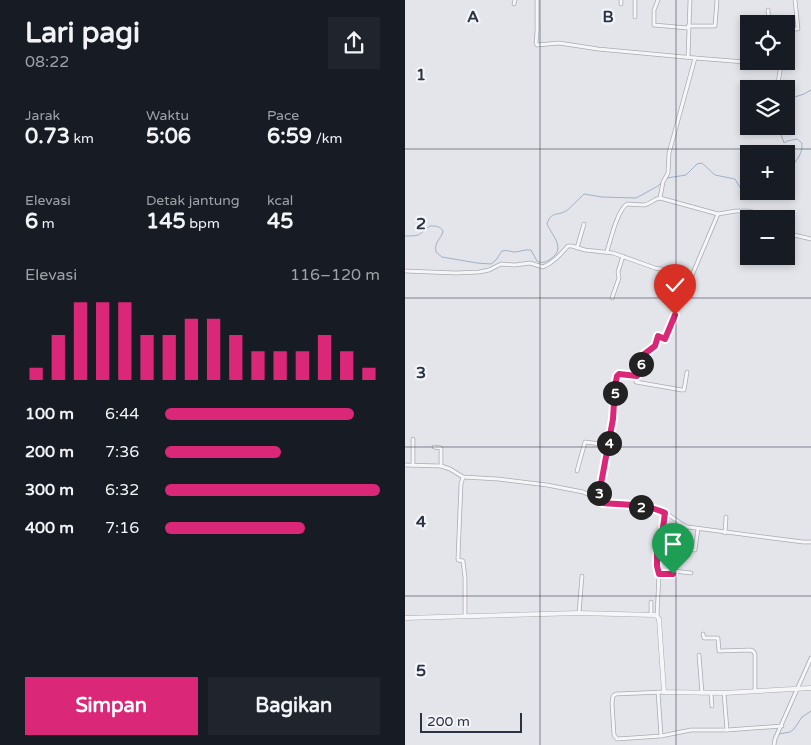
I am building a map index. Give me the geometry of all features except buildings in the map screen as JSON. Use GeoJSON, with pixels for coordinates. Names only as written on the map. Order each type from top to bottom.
{"type":"FeatureCollection","features":[{"type":"Feature","properties":{"kind":"street"},"geometry":{"type":"LineString","coordinates":[[537,0],[537,45],[559,43],[740,62]]}},
{"type":"Feature","properties":{"kind":"street"},"geometry":{"type":"LineString","coordinates":[[635,0],[635,16]]}},
{"type":"Feature","properties":{"kind":"street"},"geometry":{"type":"LineString","coordinates":[[658,0],[654,10],[654,25],[688,27],[715,26],[717,0]]}},
{"type":"Feature","properties":{"kind":"street"},"geometry":{"type":"LineString","coordinates":[[687,57],[689,0]]}},
{"type":"Feature","properties":{"kind":"street"},"geometry":{"type":"LineString","coordinates":[[795,0],[798,29],[795,29]]}},
{"type":"Feature","properties":{"kind":"street"},"geometry":{"type":"LineString","coordinates":[[768,10],[768,15]]}},
{"type":"Feature","properties":{"kind":"street"},"geometry":{"type":"LineString","coordinates":[[660,198],[663,182],[668,173],[669,154],[695,58]]}},
{"type":"Feature","properties":{"kind":"street"},"geometry":{"type":"LineString","coordinates":[[607,251],[619,217],[627,204],[645,205],[660,198],[718,214],[740,211]]}},
{"type":"Feature","properties":{"kind":"street"},"geometry":{"type":"LineString","coordinates":[[635,376],[638,375],[643,355],[655,346],[658,336],[665,339],[718,214]]}},
{"type":"Feature","properties":{"kind":"street"},"geometry":{"type":"LineString","coordinates":[[577,248],[585,224]]}},
{"type":"Feature","properties":{"kind":"street"},"geometry":{"type":"LineString","coordinates":[[795,235],[811,238]]}},
{"type":"Feature","properties":{"kind":"street"},"geometry":{"type":"LineString","coordinates":[[405,271],[473,273],[484,272],[501,264],[530,263],[543,266],[551,263],[568,246],[571,246],[585,250],[607,251],[691,278]]}},
{"type":"Feature","properties":{"kind":"street"},"geometry":{"type":"LineString","coordinates":[[612,298],[619,278],[618,272],[623,256]]}},
{"type":"Feature","properties":{"kind":"street"},"geometry":{"type":"LineString","coordinates":[[635,376],[636,382],[684,390],[687,372]]}},
{"type":"Feature","properties":{"kind":"street"},"geometry":{"type":"LineString","coordinates":[[598,500],[613,419],[616,377],[619,374],[635,376]]}},
{"type":"Feature","properties":{"kind":"street"},"geometry":{"type":"LineString","coordinates":[[413,439],[413,465]]}},
{"type":"Feature","properties":{"kind":"street"},"geometry":{"type":"LineString","coordinates":[[577,471],[585,442],[609,445]]}},
{"type":"Feature","properties":{"kind":"street"},"geometry":{"type":"LineString","coordinates":[[434,447],[442,448],[441,466]]}},
{"type":"Feature","properties":{"kind":"street"},"geometry":{"type":"LineString","coordinates":[[405,465],[441,466],[463,477],[547,485],[583,492],[603,503],[643,507],[660,511],[683,525],[698,529],[811,542]]}},
{"type":"Feature","properties":{"kind":"street"},"geometry":{"type":"LineString","coordinates":[[463,477],[461,482],[458,559],[463,561],[465,616]]}},
{"type":"Feature","properties":{"kind":"street"},"geometry":{"type":"LineString","coordinates":[[664,692],[661,638],[657,616],[659,574],[657,543],[662,535],[665,513]]}},
{"type":"Feature","properties":{"kind":"street"},"geometry":{"type":"LineString","coordinates":[[725,533],[726,516]]}},
{"type":"Feature","properties":{"kind":"street"},"geometry":{"type":"LineString","coordinates":[[682,550],[695,550],[698,529]]}},
{"type":"Feature","properties":{"kind":"street"},"geometry":{"type":"LineString","coordinates":[[659,574],[673,575],[674,571],[691,573]]}},
{"type":"Feature","properties":{"kind":"street"},"geometry":{"type":"LineString","coordinates":[[579,613],[582,576]]}},
{"type":"Feature","properties":{"kind":"street"},"geometry":{"type":"LineString","coordinates":[[651,602],[651,614]]}},
{"type":"Feature","properties":{"kind":"street"},"geometry":{"type":"LineString","coordinates":[[405,618],[579,613],[651,614],[657,616]]}},
{"type":"Feature","properties":{"kind":"street"},"geometry":{"type":"LineString","coordinates":[[703,634],[703,638],[718,638],[719,651],[753,651],[755,654],[755,691]]}},
{"type":"Feature","properties":{"kind":"street"},"geometry":{"type":"LineString","coordinates":[[699,655],[702,693]]}},
{"type":"Feature","properties":{"kind":"street"},"geometry":{"type":"LineString","coordinates":[[774,745],[811,658]]}},
{"type":"Feature","properties":{"kind":"street"},"geometry":{"type":"LineString","coordinates":[[782,726],[727,730],[691,730],[661,736],[617,739],[614,735],[613,696],[616,694],[658,692],[724,693],[811,688]]}},
{"type":"Feature","properties":{"kind":"street"},"geometry":{"type":"LineString","coordinates":[[658,692],[661,736]]}},
{"type":"Feature","properties":{"kind":"street"},"geometry":{"type":"LineString","coordinates":[[711,693],[712,706]]}},
{"type":"Feature","properties":{"kind":"street"},"geometry":{"type":"LineString","coordinates":[[724,693],[727,730]]}},
{"type":"Feature","properties":{"kind":"street"},"geometry":{"type":"LineString","coordinates":[[619,738],[619,745]]}},
{"type":"Feature","properties":{"kind":"waterway"},"geometry":{"type":"LineString","coordinates":[[795,97],[811,90]]}},
{"type":"Feature","properties":{"kind":"waterway"},"geometry":{"type":"LineString","coordinates":[[781,135],[784,143],[797,139],[802,143],[801,152],[795,162]]}},
{"type":"Feature","properties":{"kind":"waterway"},"geometry":{"type":"LineString","coordinates":[[667,178],[686,175],[697,164],[702,163],[715,175],[735,179],[740,187]]}},
{"type":"Feature","properties":{"kind":"waterway"},"geometry":{"type":"LineString","coordinates":[[405,236],[417,235],[430,226],[436,226],[443,231],[436,248],[436,252],[442,257],[491,264],[502,251],[531,250],[537,261],[544,262],[554,256],[558,247],[547,224],[552,215],[566,211],[584,194],[602,197],[636,198],[662,182]]}},
{"type":"Feature","properties":{"kind":"waterway"},"geometry":{"type":"LineString","coordinates":[[779,734],[790,732],[802,717],[811,711]]}},
{"type":"Feature","properties":{"kind":"route"},"geometry":{"type":"LineString","coordinates":[[673,574],[659,574],[657,566],[657,543],[662,535],[665,513],[643,507],[603,503],[598,500],[613,419],[617,376],[619,374],[638,375],[643,355],[655,346],[658,336],[665,339],[675,315]]}}]}
